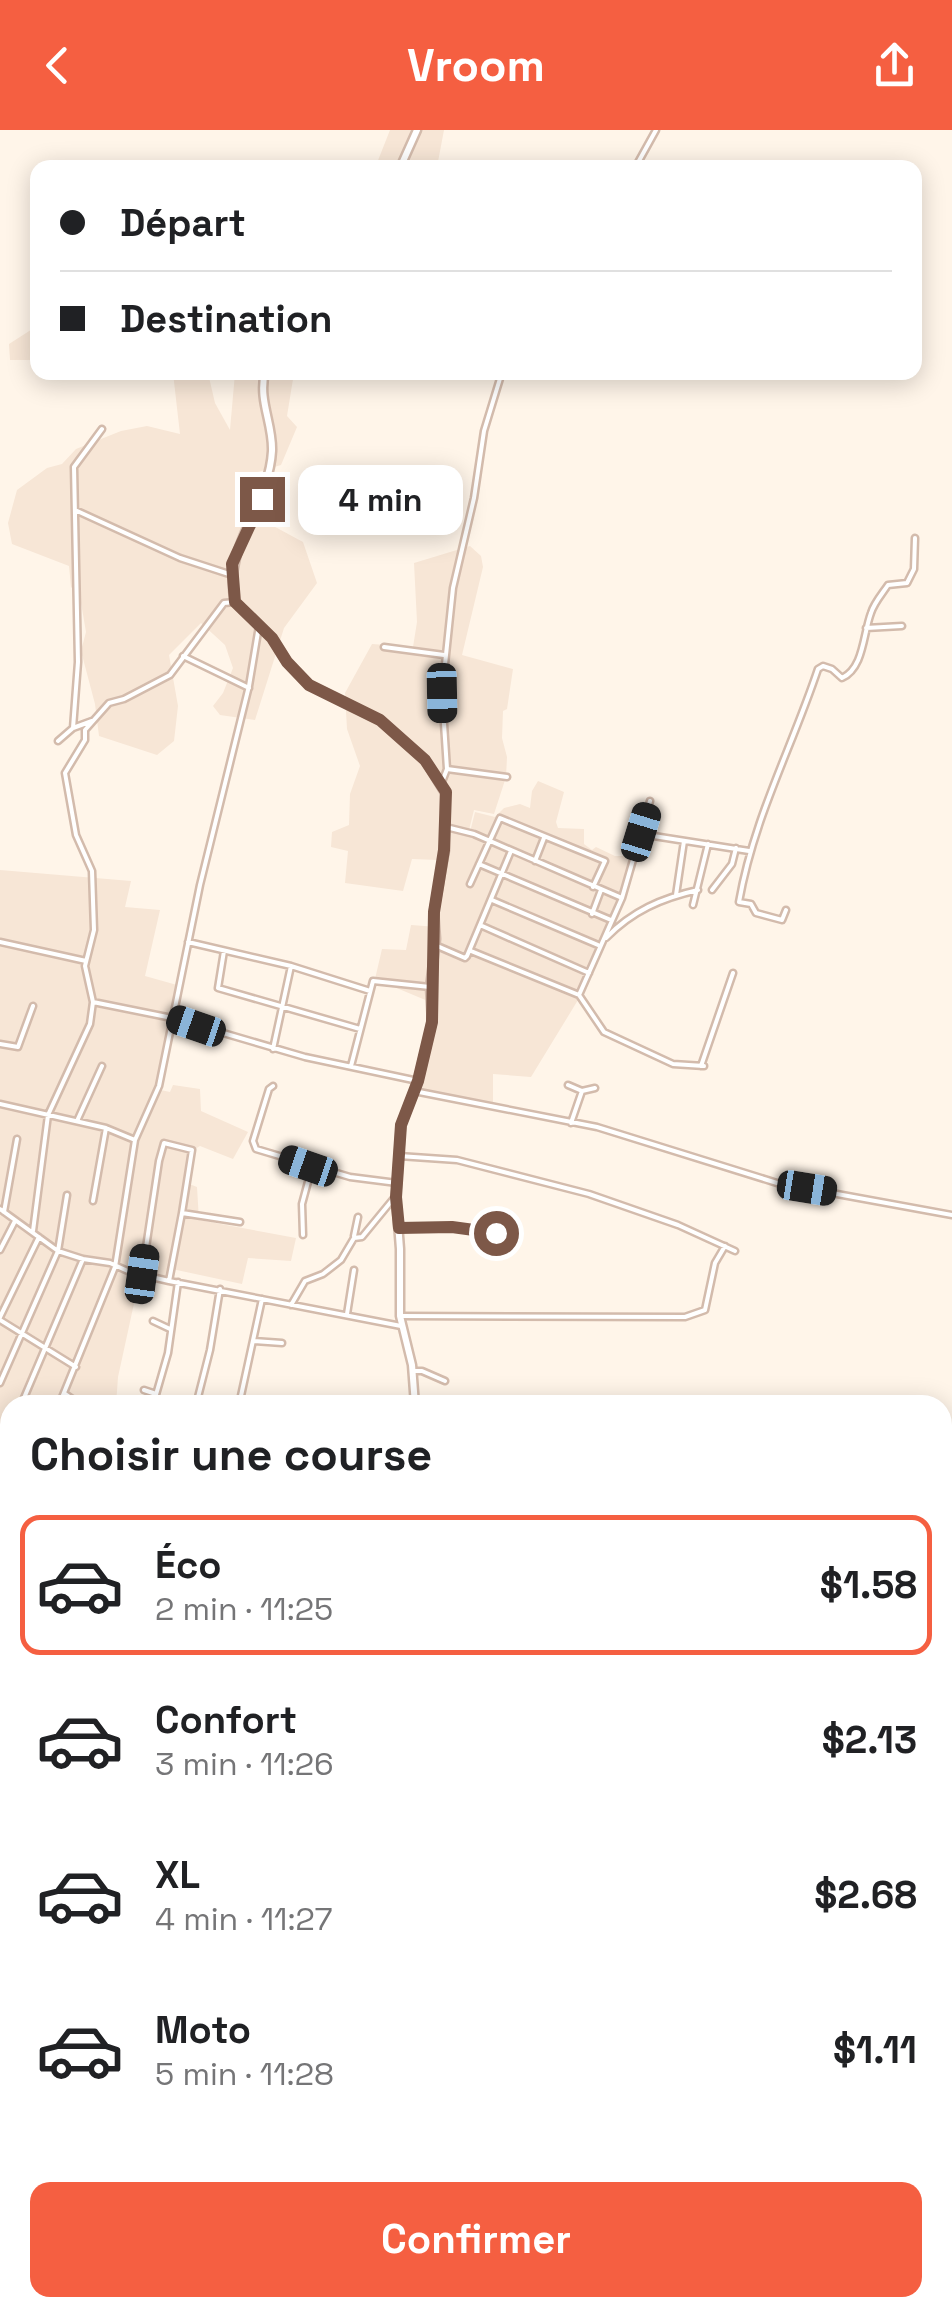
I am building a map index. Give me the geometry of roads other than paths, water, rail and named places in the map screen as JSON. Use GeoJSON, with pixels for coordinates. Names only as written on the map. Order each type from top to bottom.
{"type":"FeatureCollection","features":[{"type":"Feature","properties":{"kind":"street"},"geometry":{"type":"LineString","coordinates":[[404,160],[417,130]]}},
{"type":"Feature","properties":{"kind":"street"},"geometry":{"type":"LineString","coordinates":[[639,160],[656,130]]}},
{"type":"Feature","properties":{"kind":"street"},"geometry":{"type":"LineString","coordinates":[[262,380],[272,453],[264,494],[240,541],[232,576],[235,602],[309,685],[380,720],[425,760],[446,792],[442,869],[435,900],[432,1022],[418,1081],[401,1125],[396,1197],[400,1316],[414,1395]]}},
{"type":"Feature","properties":{"kind":"street"},"geometry":{"type":"LineString","coordinates":[[442,782],[447,769],[442,715],[445,655],[484,431],[500,380]]}},
{"type":"Feature","properties":{"kind":"street"},"geometry":{"type":"LineString","coordinates":[[73,728],[78,662],[74,467],[102,430]]}},
{"type":"Feature","properties":{"kind":"street"},"geometry":{"type":"LineString","coordinates":[[75,510],[180,558],[232,576]]}},
{"type":"Feature","properties":{"kind":"street"},"geometry":{"type":"LineString","coordinates":[[786,910],[782,920],[756,913],[750,904],[739,902],[762,808],[818,669],[823,666],[846,678],[860,653],[872,608],[888,585],[908,583],[914,569],[915,538]]}},
{"type":"Feature","properties":{"kind":"street"},"geometry":{"type":"LineString","coordinates":[[33,1231],[48,1115],[90,1024],[93,1002],[86,961],[94,930],[92,872],[76,835],[65,773],[85,740],[85,730],[109,703],[170,675],[224,603],[235,602]]}},
{"type":"Feature","properties":{"kind":"street"},"geometry":{"type":"LineString","coordinates":[[65,1394],[115,1267],[135,1140],[160,1086],[188,942],[249,688],[259,626]]}},
{"type":"Feature","properties":{"kind":"street"},"geometry":{"type":"LineString","coordinates":[[866,628],[902,626]]}},
{"type":"Feature","properties":{"kind":"street"},"geometry":{"type":"LineString","coordinates":[[384,647],[445,655]]}},
{"type":"Feature","properties":{"kind":"street"},"geometry":{"type":"LineString","coordinates":[[183,656],[249,688]]}},
{"type":"Feature","properties":{"kind":"street"},"geometry":{"type":"LineString","coordinates":[[58,741],[73,728],[94,720]]}},
{"type":"Feature","properties":{"kind":"street"},"geometry":{"type":"LineString","coordinates":[[447,769],[507,777]]}},
{"type":"Feature","properties":{"kind":"street"},"geometry":{"type":"LineString","coordinates":[[579,995],[622,898],[650,801]]}},
{"type":"Feature","properties":{"kind":"street"},"geometry":{"type":"LineString","coordinates":[[470,884],[500,818],[606,862],[593,887]]}},
{"type":"Feature","properties":{"kind":"street"},"geometry":{"type":"LineString","coordinates":[[446,827],[512,850],[622,898]]}},
{"type":"Feature","properties":{"kind":"street"},"geometry":{"type":"LineString","coordinates":[[641,834],[749,852]]}},
{"type":"Feature","properties":{"kind":"street"},"geometry":{"type":"LineString","coordinates":[[535,861],[545,836]]}},
{"type":"Feature","properties":{"kind":"street"},"geometry":{"type":"LineString","coordinates":[[676,895],[684,840]]}},
{"type":"Feature","properties":{"kind":"street"},"geometry":{"type":"LineString","coordinates":[[693,904],[708,844]]}},
{"type":"Feature","properties":{"kind":"street"},"geometry":{"type":"LineString","coordinates":[[712,890],[732,864],[736,848]]}},
{"type":"Feature","properties":{"kind":"street"},"geometry":{"type":"LineString","coordinates":[[434,945],[465,958],[512,850]]}},
{"type":"Feature","properties":{"kind":"street"},"geometry":{"type":"LineString","coordinates":[[479,864],[611,920]]}},
{"type":"Feature","properties":{"kind":"street"},"geometry":{"type":"LineString","coordinates":[[592,914],[601,890]]}},
{"type":"Feature","properties":{"kind":"street"},"geometry":{"type":"LineString","coordinates":[[602,944],[618,926],[641,910],[698,890]]}},
{"type":"Feature","properties":{"kind":"street"},"geometry":{"type":"LineString","coordinates":[[492,900],[602,944]]}},
{"type":"Feature","properties":{"kind":"street"},"geometry":{"type":"LineString","coordinates":[[480,925],[588,973]]}},
{"type":"Feature","properties":{"kind":"street"},"geometry":{"type":"LineString","coordinates":[[0,942],[86,961]]}},
{"type":"Feature","properties":{"kind":"street"},"geometry":{"type":"LineString","coordinates":[[188,942],[291,966],[370,991]]}},
{"type":"Feature","properties":{"kind":"street"},"geometry":{"type":"LineString","coordinates":[[224,949],[218,988],[360,1029]]}},
{"type":"Feature","properties":{"kind":"street"},"geometry":{"type":"LineString","coordinates":[[470,951],[579,995],[604,1032],[673,1064],[703,1066],[733,973]]}},
{"type":"Feature","properties":{"kind":"street"},"geometry":{"type":"LineString","coordinates":[[273,1049],[291,966]]}},
{"type":"Feature","properties":{"kind":"street"},"geometry":{"type":"LineString","coordinates":[[350,1067],[373,981],[430,987]]}},
{"type":"Feature","properties":{"kind":"street"},"geometry":{"type":"LineString","coordinates":[[93,1002],[172,1018],[273,1049],[418,1081]]}},
{"type":"Feature","properties":{"kind":"street"},"geometry":{"type":"LineString","coordinates":[[0,1044],[18,1047],[33,1006]]}},
{"type":"Feature","properties":{"kind":"street"},"geometry":{"type":"LineString","coordinates":[[77,1121],[102,1066]]}},
{"type":"Feature","properties":{"kind":"street"},"geometry":{"type":"LineString","coordinates":[[273,1086],[253,1146],[350,1177],[397,1182]]}},
{"type":"Feature","properties":{"kind":"street"},"geometry":{"type":"LineString","coordinates":[[568,1086],[582,1091],[596,1088]]}},
{"type":"Feature","properties":{"kind":"street"},"geometry":{"type":"LineString","coordinates":[[414,1090],[598,1126],[777,1182],[952,1215]]}},
{"type":"Feature","properties":{"kind":"street"},"geometry":{"type":"LineString","coordinates":[[571,1122],[582,1091]]}},
{"type":"Feature","properties":{"kind":"street"},"geometry":{"type":"LineString","coordinates":[[0,1104],[106,1128],[135,1140]]}},
{"type":"Feature","properties":{"kind":"street"},"geometry":{"type":"LineString","coordinates":[[93,1200],[106,1128]]}},
{"type":"Feature","properties":{"kind":"street"},"geometry":{"type":"LineString","coordinates":[[17,1139],[2,1210],[58,1251],[169,1281],[401,1326]]}},
{"type":"Feature","properties":{"kind":"street"},"geometry":{"type":"LineString","coordinates":[[142,1274],[164,1143],[192,1150],[169,1281]]}},
{"type":"Feature","properties":{"kind":"street"},"geometry":{"type":"LineString","coordinates":[[399,1156],[456,1160],[589,1194],[735,1250]]}},
{"type":"Feature","properties":{"kind":"street"},"geometry":{"type":"LineString","coordinates":[[302,1235],[302,1204],[312,1167]]}},
{"type":"Feature","properties":{"kind":"street"},"geometry":{"type":"LineString","coordinates":[[0,1383],[58,1251],[67,1195]]}},
{"type":"Feature","properties":{"kind":"street"},"geometry":{"type":"LineString","coordinates":[[354,1238],[362,1237],[396,1197]]}},
{"type":"Feature","properties":{"kind":"street"},"geometry":{"type":"LineString","coordinates":[[182,1213],[240,1222]]}},
{"type":"Feature","properties":{"kind":"street"},"geometry":{"type":"LineString","coordinates":[[291,1305],[305,1282],[341,1260],[354,1238],[358,1216]]}},
{"type":"Feature","properties":{"kind":"street"},"geometry":{"type":"LineString","coordinates":[[0,1250],[15,1221]]}},
{"type":"Feature","properties":{"kind":"street"},"geometry":{"type":"LineString","coordinates":[[399,1228],[452,1227],[496,1233]]}},
{"type":"Feature","properties":{"kind":"street"},"geometry":{"type":"LineString","coordinates":[[38,1238],[0,1319],[76,1367]]}},
{"type":"Feature","properties":{"kind":"street"},"geometry":{"type":"LineString","coordinates":[[400,1316],[685,1317],[705,1310],[715,1263],[725,1246]]}},
{"type":"Feature","properties":{"kind":"street"},"geometry":{"type":"LineString","coordinates":[[25,1395],[83,1259]]}},
{"type":"Feature","properties":{"kind":"street"},"geometry":{"type":"LineString","coordinates":[[346,1314],[354,1270]]}},
{"type":"Feature","properties":{"kind":"street"},"geometry":{"type":"LineString","coordinates":[[144,1390],[156,1394],[168,1353],[178,1282]]}},
{"type":"Feature","properties":{"kind":"street"},"geometry":{"type":"LineString","coordinates":[[199,1395],[220,1289]]}},
{"type":"Feature","properties":{"kind":"street"},"geometry":{"type":"LineString","coordinates":[[242,1395],[262,1299]]}},
{"type":"Feature","properties":{"kind":"street"},"geometry":{"type":"LineString","coordinates":[[153,1321],[170,1329]]}},
{"type":"Feature","properties":{"kind":"street"},"geometry":{"type":"LineString","coordinates":[[254,1340],[282,1343]]}},
{"type":"Feature","properties":{"kind":"street"},"geometry":{"type":"LineString","coordinates":[[412,1371],[422,1370],[446,1380]]}}]}
